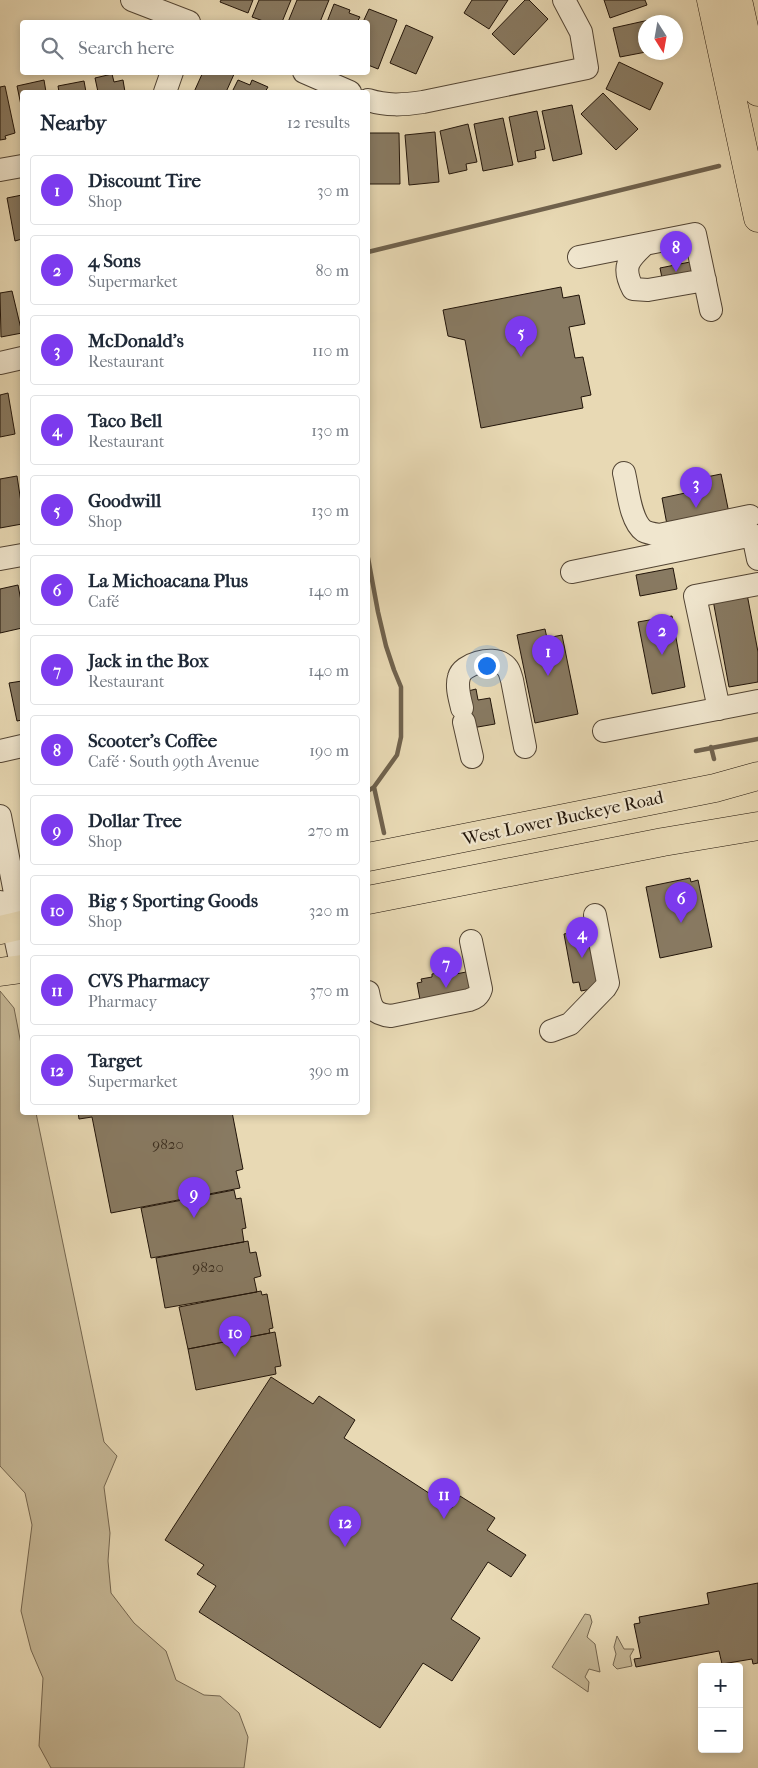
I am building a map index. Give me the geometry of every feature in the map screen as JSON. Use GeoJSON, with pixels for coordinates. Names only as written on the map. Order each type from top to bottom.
{"type":"FeatureCollection","features":[{"type":"Feature","properties":{"kind":"main road"},"geometry":{"type":"LineString","coordinates":[[711,0],[758,218]]}},
{"type":"Feature","properties":{"kind":"main road"},"geometry":{"type":"LineString","coordinates":[[738,0],[758,92]]}},
{"type":"Feature","properties":{"kind":"main road","name":"West Lower Buckeye Road"},"geometry":{"type":"LineString","coordinates":[[370,858],[716,788],[758,776]]}},
{"type":"Feature","properties":{"kind":"main road"},"geometry":{"type":"LineString","coordinates":[[370,900],[663,842],[758,826]]}},
{"type":"Feature","properties":{"kind":"main road"},"geometry":{"type":"LineString","coordinates":[[0,972],[20,969]]}},
{"type":"Feature","properties":{"kind":"street"},"geometry":{"type":"LineString","coordinates":[[132,0],[184,20]]}},
{"type":"Feature","properties":{"kind":"street"},"geometry":{"type":"LineString","coordinates":[[370,101],[381,104],[401,105],[423,102],[587,68],[581,32],[564,0]]}},
{"type":"Feature","properties":{"kind":"street"},"geometry":{"type":"LineString","coordinates":[[166,90],[171,75]]}},
{"type":"Feature","properties":{"kind":"street"},"geometry":{"type":"LineString","coordinates":[[311,75],[345,90]]}},
{"type":"Feature","properties":{"kind":"street"},"geometry":{"type":"LineString","coordinates":[[0,170],[20,166]]}},
{"type":"Feature","properties":{"kind":"street"},"geometry":{"type":"LineString","coordinates":[[579,257],[695,234],[711,310]]}},
{"type":"Feature","properties":{"kind":"street"},"geometry":{"type":"LineString","coordinates":[[645,244],[630,258],[626,276],[633,289],[648,290],[705,280]]}},
{"type":"Feature","properties":{"kind":"street"},"geometry":{"type":"LineString","coordinates":[[0,363],[20,358]]}},
{"type":"Feature","properties":{"kind":"street"},"geometry":{"type":"LineString","coordinates":[[632,471],[650,518],[659,535],[750,516]]}},
{"type":"Feature","properties":{"kind":"street"},"geometry":{"type":"LineString","coordinates":[[572,572],[754,535],[758,559]]}},
{"type":"Feature","properties":{"kind":"street"},"geometry":{"type":"LineString","coordinates":[[0,559],[20,555]]}},
{"type":"Feature","properties":{"kind":"street"},"geometry":{"type":"LineString","coordinates":[[719,709],[695,596],[758,584]]}},
{"type":"Feature","properties":{"kind":"street"},"geometry":{"type":"LineString","coordinates":[[472,757],[458,679],[461,671],[470,665],[484,662],[498,661],[510,670],[525,747]]}},
{"type":"Feature","properties":{"kind":"street"},"geometry":{"type":"LineString","coordinates":[[604,731],[758,701]]}},
{"type":"Feature","properties":{"kind":"street"},"geometry":{"type":"LineString","coordinates":[[0,751],[20,746]]}},
{"type":"Feature","properties":{"kind":"street"},"geometry":{"type":"LineString","coordinates":[[0,816],[17,903],[12,927]]}},
{"type":"Feature","properties":{"kind":"street"},"geometry":{"type":"LineString","coordinates":[[0,902],[1,909],[12,927],[20,961]]}},
{"type":"Feature","properties":{"kind":"street"},"geometry":{"type":"LineString","coordinates":[[552,1031],[570,1024],[608,983],[595,915]]}},
{"type":"Feature","properties":{"kind":"street"},"geometry":{"type":"LineString","coordinates":[[370,999],[373,1009],[380,1015],[391,1016],[476,997],[481,989],[472,941]]}},
{"type":"Feature","properties":{"kind":"shaded area"},"geometry":{"type":"Polygon","coordinates":[[[0,991],[14,1008],[20,1039],[20,1115],[36,1115],[104,1442],[117,1456],[104,1487],[110,1533],[108,1561],[111,1593],[134,1623],[166,1651],[176,1680],[204,1695],[220,1696],[239,1713],[248,1737],[244,1768],[51,1768],[39,1746],[43,1678],[31,1650],[21,1611],[32,1525],[25,1493],[0,1466],[0,991]]]}},
{"type":"Feature","properties":{"kind":"shaded area"},"geometry":{"type":"Polygon","coordinates":[[[585,1614],[590,1615],[592,1622],[587,1637],[595,1644],[600,1672],[589,1669],[585,1677],[589,1682],[588,1692],[552,1667],[585,1614]]]}},
{"type":"Feature","properties":{"kind":"shaded area"},"geometry":{"type":"Polygon","coordinates":[[[617,1636],[624,1649],[634,1649],[630,1656],[632,1666],[617,1669],[613,1665],[617,1636]]]}},
{"type":"Feature","properties":{"kind":"building"},"geometry":{"type":"Polygon","coordinates":[[[221,0],[253,0],[248,13],[220,2],[221,0]]]}},
{"type":"Feature","properties":{"kind":"building"},"geometry":{"type":"Polygon","coordinates":[[[259,0],[291,0],[283,20],[260,20],[252,17],[259,0]]]}},
{"type":"Feature","properties":{"kind":"building"},"geometry":{"type":"Polygon","coordinates":[[[297,0],[329,0],[321,20],[289,20],[297,0]]]}},
{"type":"Feature","properties":{"kind":"building"},"geometry":{"type":"Polygon","coordinates":[[[472,0],[508,0],[489,29],[464,13],[472,0]]]}},
{"type":"Feature","properties":{"kind":"building"},"geometry":{"type":"Polygon","coordinates":[[[525,0],[529,0],[548,19],[514,55],[492,34],[525,0]]]}},
{"type":"Feature","properties":{"kind":"building"},"geometry":{"type":"Polygon","coordinates":[[[604,0],[645,0],[647,5],[610,18],[604,0]]]}},
{"type":"Feature","properties":{"kind":"building"},"geometry":{"type":"Polygon","coordinates":[[[334,4],[350,10],[349,13],[360,17],[358,20],[328,20],[334,4]]]}},
{"type":"Feature","properties":{"kind":"building"},"geometry":{"type":"Polygon","coordinates":[[[369,9],[397,20],[378,69],[370,66],[370,20],[364,20],[369,9]]]}},
{"type":"Feature","properties":{"kind":"building"},"geometry":{"type":"Polygon","coordinates":[[[638,22],[638,54],[620,57],[613,28],[638,22]]]}},
{"type":"Feature","properties":{"kind":"building"},"geometry":{"type":"Polygon","coordinates":[[[406,25],[433,37],[416,74],[390,63],[406,25]]]}},
{"type":"Feature","properties":{"kind":"building"},"geometry":{"type":"Polygon","coordinates":[[[619,62],[663,83],[650,110],[606,89],[619,62]]]}},
{"type":"Feature","properties":{"kind":"building"},"geometry":{"type":"Polygon","coordinates":[[[112,75],[114,82],[123,80],[125,90],[98,90],[95,78],[112,75]]]}},
{"type":"Feature","properties":{"kind":"building"},"geometry":{"type":"Polygon","coordinates":[[[202,75],[234,75],[227,90],[195,90],[202,75]]]}},
{"type":"Feature","properties":{"kind":"building"},"geometry":{"type":"Polygon","coordinates":[[[44,80],[46,90],[20,90],[20,100],[17,86],[44,80]]]}},
{"type":"Feature","properties":{"kind":"building"},"geometry":{"type":"Polygon","coordinates":[[[238,80],[250,85],[252,80],[268,87],[266,90],[233,90],[238,80]]]}},
{"type":"Feature","properties":{"kind":"building"},"geometry":{"type":"Polygon","coordinates":[[[84,81],[86,90],[59,90],[58,86],[84,81]]]}},
{"type":"Feature","properties":{"kind":"building"},"geometry":{"type":"Polygon","coordinates":[[[5,86],[15,133],[5,136],[6,139],[0,140],[0,87],[5,86]]]}},
{"type":"Feature","properties":{"kind":"building"},"geometry":{"type":"Polygon","coordinates":[[[603,93],[638,129],[616,150],[581,114],[603,93]]]}},
{"type":"Feature","properties":{"kind":"building"},"geometry":{"type":"Polygon","coordinates":[[[572,105],[582,154],[553,161],[542,111],[572,105]]]}},
{"type":"Feature","properties":{"kind":"building"},"geometry":{"type":"Polygon","coordinates":[[[537,111],[545,149],[535,151],[536,158],[518,162],[509,117],[537,111]]]}},
{"type":"Feature","properties":{"kind":"building"},"geometry":{"type":"Polygon","coordinates":[[[503,118],[513,165],[483,171],[474,124],[503,118]]]}},
{"type":"Feature","properties":{"kind":"building"},"geometry":{"type":"Polygon","coordinates":[[[468,124],[477,162],[466,164],[467,170],[449,174],[440,131],[468,124]]]}},
{"type":"Feature","properties":{"kind":"building"},"geometry":{"type":"Polygon","coordinates":[[[435,132],[439,182],[409,185],[405,135],[435,132]]]}},
{"type":"Feature","properties":{"kind":"building"},"geometry":{"type":"Polygon","coordinates":[[[370,133],[399,133],[400,184],[370,184],[370,133]]]}},
{"type":"Feature","properties":{"kind":"building"},"geometry":{"type":"Polygon","coordinates":[[[20,195],[20,240],[15,241],[7,198],[20,195]]]}},
{"type":"Feature","properties":{"kind":"building"},"geometry":{"type":"Polygon","coordinates":[[[690,262],[693,276],[663,283],[660,268],[690,262]]]}},
{"type":"Feature","properties":{"kind":"building"},"geometry":{"type":"Polygon","coordinates":[[[561,287],[563,298],[579,295],[585,324],[569,327],[575,358],[583,357],[591,395],[581,397],[583,408],[481,428],[465,340],[448,336],[443,310],[561,287]]]}},
{"type":"Feature","properties":{"kind":"building"},"geometry":{"type":"Polygon","coordinates":[[[12,291],[20,325],[20,333],[1,337],[0,293],[12,291]]]}},
{"type":"Feature","properties":{"kind":"building"},"geometry":{"type":"Polygon","coordinates":[[[8,393],[15,434],[0,437],[0,395],[8,393]]]}},
{"type":"Feature","properties":{"kind":"building"},"geometry":{"type":"Polygon","coordinates":[[[721,474],[730,518],[668,530],[662,498],[690,492],[687,481],[721,474]]]}},
{"type":"Feature","properties":{"kind":"building"},"geometry":{"type":"Polygon","coordinates":[[[17,476],[20,496],[20,524],[0,528],[0,479],[17,476]]]}},
{"type":"Feature","properties":{"kind":"building"},"geometry":{"type":"Polygon","coordinates":[[[673,568],[677,589],[640,596],[636,575],[673,568]]]}},
{"type":"Feature","properties":{"kind":"building"},"geometry":{"type":"Polygon","coordinates":[[[18,585],[20,596],[20,628],[0,633],[0,589],[18,585]]]}},
{"type":"Feature","properties":{"kind":"building"},"geometry":{"type":"Polygon","coordinates":[[[747,594],[758,652],[758,682],[729,687],[713,600],[747,594]]]}},
{"type":"Feature","properties":{"kind":"building"},"geometry":{"type":"Polygon","coordinates":[[[672,616],[685,687],[652,694],[638,622],[672,616]]]}},
{"type":"Feature","properties":{"kind":"building"},"geometry":{"type":"Polygon","coordinates":[[[545,629],[547,638],[562,635],[578,714],[535,723],[517,635],[545,629]]]}},
{"type":"Feature","properties":{"kind":"building"},"geometry":{"type":"Polygon","coordinates":[[[20,681],[20,720],[17,721],[9,683],[20,681]]]}},
{"type":"Feature","properties":{"kind":"building"},"geometry":{"type":"Polygon","coordinates":[[[476,689],[478,700],[490,698],[495,724],[472,728],[464,692],[476,689]]]}},
{"type":"Feature","properties":{"kind":"building"},"geometry":{"type":"Polygon","coordinates":[[[690,878],[691,882],[698,880],[712,947],[660,958],[646,887],[690,878]]]}},
{"type":"Feature","properties":{"kind":"building"},"geometry":{"type":"Polygon","coordinates":[[[590,929],[601,987],[581,991],[579,982],[573,983],[564,934],[590,929]]]}},
{"type":"Feature","properties":{"kind":"building"},"geometry":{"type":"Polygon","coordinates":[[[455,970],[456,974],[471,971],[476,993],[421,1005],[417,983],[422,982],[421,979],[432,977],[432,974],[455,970]]]}},
{"type":"Feature","properties":{"kind":"building"},"geometry":{"type":"Polygon","coordinates":[[[78,1115],[233,1115],[243,1169],[236,1171],[240,1188],[111,1213],[92,1117],[79,1119],[78,1115]]]}},
{"type":"Feature","properties":{"kind":"building"},"geometry":{"type":"Polygon","coordinates":[[[234,1190],[236,1199],[241,1198],[246,1228],[242,1229],[244,1242],[151,1258],[141,1208],[234,1190]]]}},
{"type":"Feature","properties":{"kind":"building"},"geometry":{"type":"Polygon","coordinates":[[[248,1241],[250,1253],[256,1252],[261,1276],[254,1278],[257,1292],[165,1308],[156,1258],[248,1241]]]}},
{"type":"Feature","properties":{"kind":"building"},"geometry":{"type":"Polygon","coordinates":[[[261,1291],[262,1295],[267,1294],[273,1328],[269,1329],[270,1333],[188,1349],[179,1307],[261,1291]]]}},
{"type":"Feature","properties":{"kind":"building"},"geometry":{"type":"Polygon","coordinates":[[[275,1332],[281,1366],[275,1367],[276,1374],[196,1390],[188,1349],[275,1332]]]}},
{"type":"Feature","properties":{"kind":"building"},"geometry":{"type":"Polygon","coordinates":[[[271,1377],[313,1404],[319,1396],[355,1420],[344,1438],[452,1508],[460,1496],[495,1518],[487,1530],[526,1555],[511,1577],[488,1562],[451,1619],[480,1638],[452,1681],[423,1663],[380,1728],[199,1612],[216,1586],[197,1574],[204,1565],[165,1540],[271,1377]]]}},
{"type":"Feature","properties":{"kind":"building"},"geometry":{"type":"Polygon","coordinates":[[[758,1583],[758,1663],[753,1664],[752,1659],[722,1663],[719,1651],[636,1667],[634,1659],[641,1658],[634,1624],[640,1623],[639,1617],[709,1604],[707,1593],[758,1583]]]}},
{"type":"Feature","properties":{"kind":"waterway"},"geometry":{"type":"LineString","coordinates":[[370,252],[719,166]]}},
{"type":"Feature","properties":{"kind":"waterway"},"geometry":{"type":"LineString","coordinates":[[370,569],[386,646],[401,687],[401,737],[397,755],[374,787],[370,790]]}},
{"type":"Feature","properties":{"kind":"waterway"},"geometry":{"type":"LineString","coordinates":[[696,751],[758,739]]}},
{"type":"Feature","properties":{"kind":"waterway"},"geometry":{"type":"LineString","coordinates":[[711,747],[714,759]]}},
{"type":"Feature","properties":{"kind":"waterway"},"geometry":{"type":"LineString","coordinates":[[374,787],[384,833]]}},
{"type":"Feature","properties":{"kind":"place","name":"Scooter's Coffee"},"geometry":{"type":"Point","coordinates":[676,272]}},
{"type":"Feature","properties":{"kind":"place","name":"Goodwill"},"geometry":{"type":"Point","coordinates":[521,357]}},
{"type":"Feature","properties":{"kind":"place","name":"McDonald's"},"geometry":{"type":"Point","coordinates":[696,508]}},
{"type":"Feature","properties":{"kind":"place","name":"4 Sons"},"geometry":{"type":"Point","coordinates":[662,655]}},
{"type":"Feature","properties":{"kind":"place","name":"Discount Tire"},"geometry":{"type":"Point","coordinates":[548,676]}},
{"type":"Feature","properties":{"kind":"place","name":"La Michoacana Plus"},"geometry":{"type":"Point","coordinates":[681,923]}},
{"type":"Feature","properties":{"kind":"place","name":"Taco Bell"},"geometry":{"type":"Point","coordinates":[582,958]}},
{"type":"Feature","properties":{"kind":"place","name":"Jack in the Box"},"geometry":{"type":"Point","coordinates":[446,988]}},
{"type":"Feature","properties":{"kind":"place","name":"Dollar Tree"},"geometry":{"type":"Point","coordinates":[194,1218]}},
{"type":"Feature","properties":{"kind":"place","name":"Big 5 Sporting Goods"},"geometry":{"type":"Point","coordinates":[235,1357]}},
{"type":"Feature","properties":{"kind":"place","name":"CVS Pharmacy"},"geometry":{"type":"Point","coordinates":[444,1519]}},
{"type":"Feature","properties":{"kind":"place","name":"Target"},"geometry":{"type":"Point","coordinates":[345,1547]}}]}
